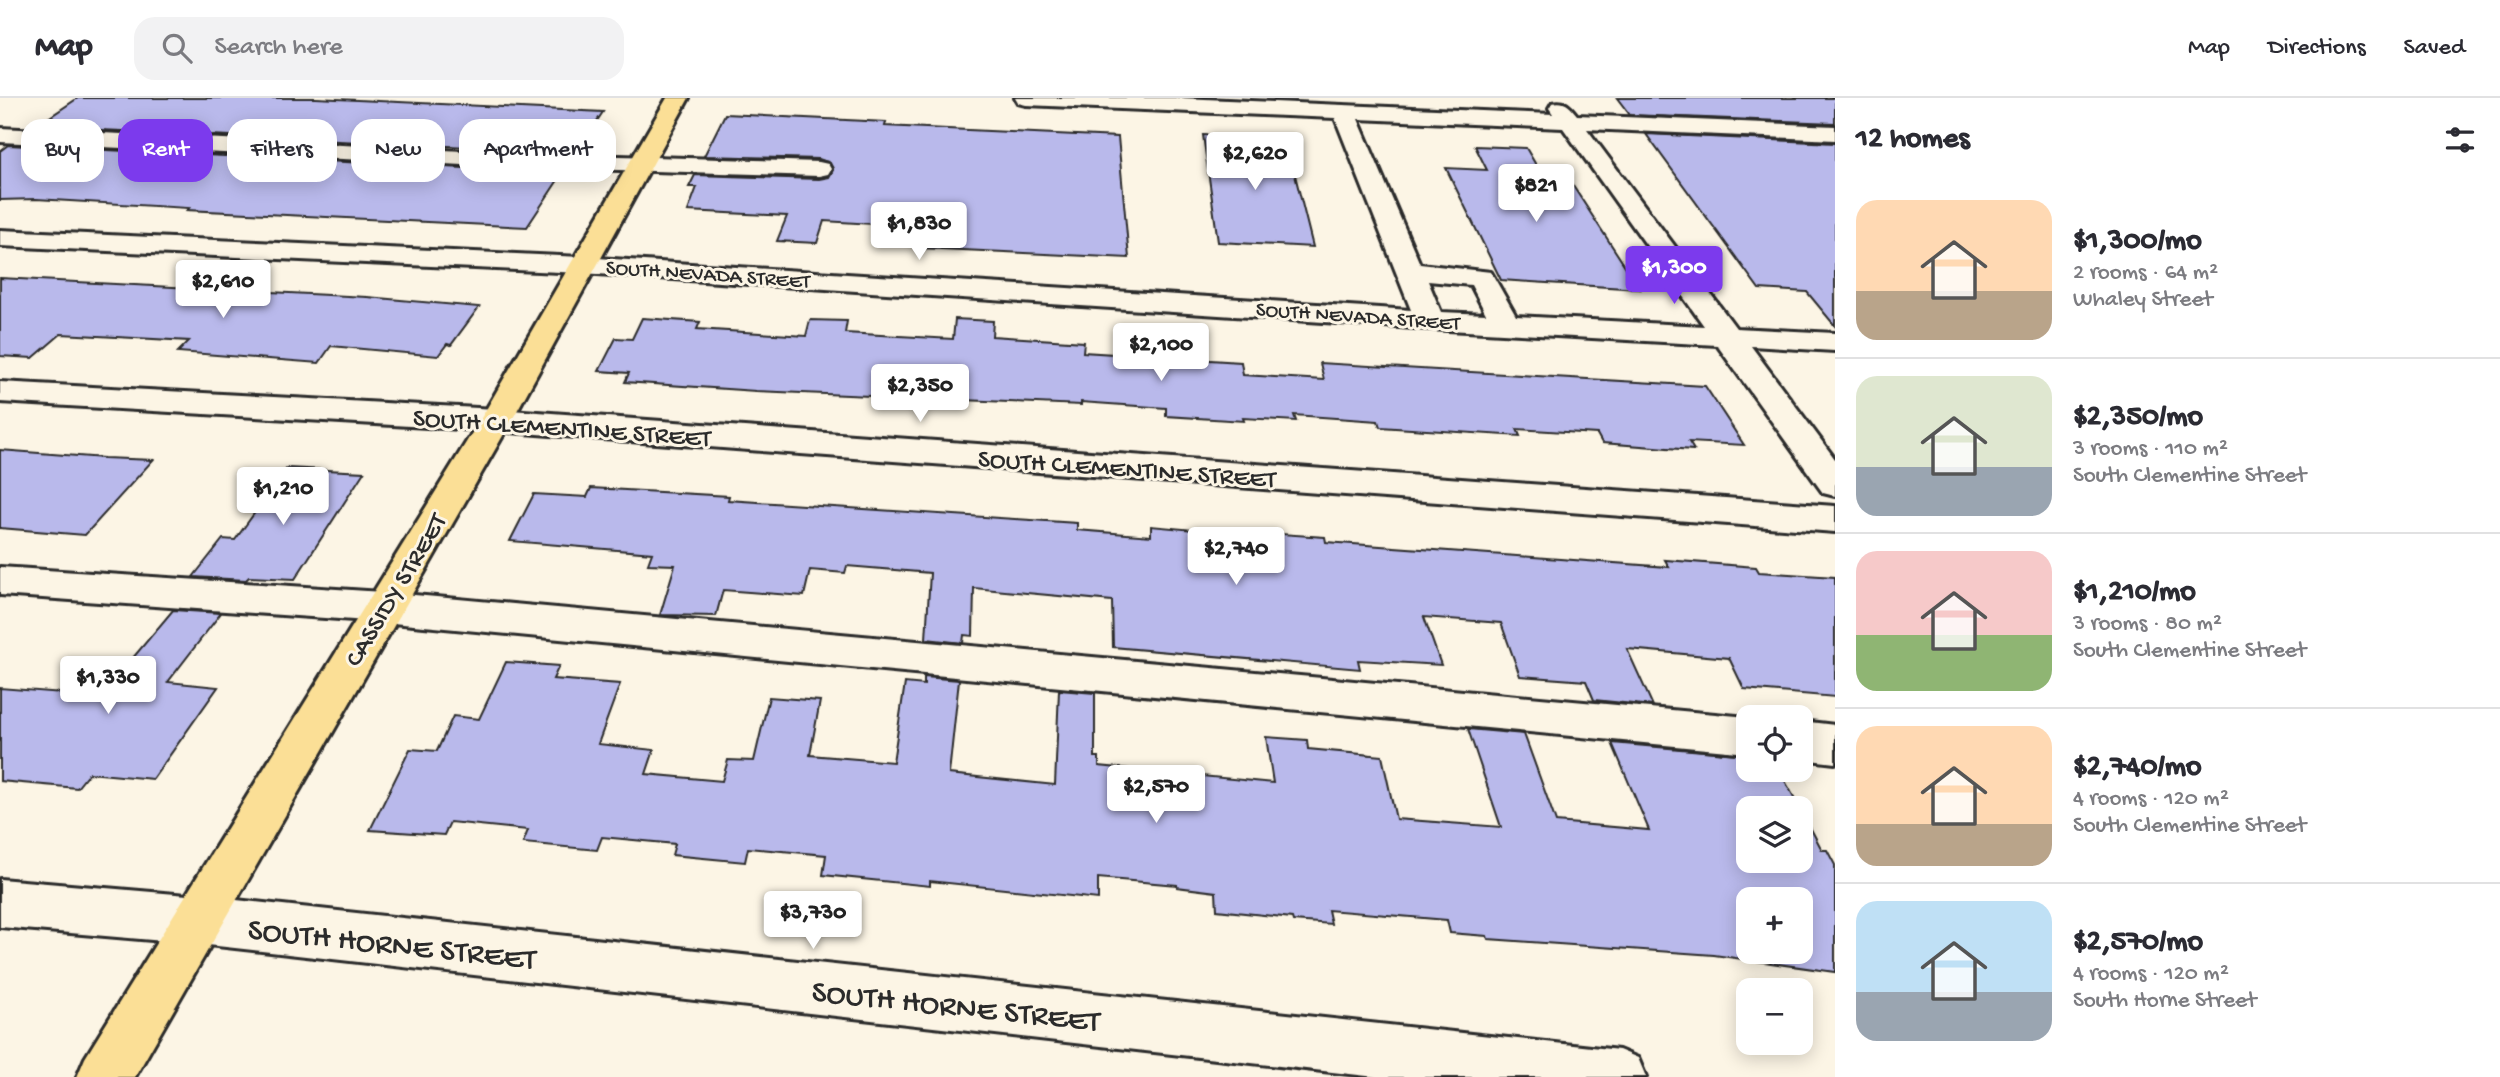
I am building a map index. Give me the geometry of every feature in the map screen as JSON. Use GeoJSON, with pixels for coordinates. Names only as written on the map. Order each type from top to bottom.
{"type":"FeatureCollection","features":[{"type":"Feature","properties":{"kind":"main road","name":"CASSIDY STREET"},"geometry":{"type":"LineString","coordinates":[[104,1077],[496,420],[678,98]]}},
{"type":"Feature","properties":{"kind":"street"},"geometry":{"type":"LineString","coordinates":[[1027,98],[1835,134]]}},
{"type":"Feature","properties":{"kind":"street"},"geometry":{"type":"LineString","coordinates":[[1553,98],[1835,484]]}},
{"type":"Feature","properties":{"kind":"street"},"geometry":{"type":"LineString","coordinates":[[1344,113],[1430,320]]}},
{"type":"Feature","properties":{"kind":"street"},"geometry":{"type":"LineString","coordinates":[[0,135],[484,159],[819,169]]}},
{"type":"Feature","properties":{"kind":"street","name":"SOUTH NEVADA STREET"},"geometry":{"type":"LineString","coordinates":[[0,238],[582,265],[1430,320],[1835,342]]}},
{"type":"Feature","properties":{"kind":"street"},"geometry":{"type":"LineString","coordinates":[[1410,271],[1481,278],[1506,324]]}},
{"type":"Feature","properties":{"kind":"street","name":"SOUTH CLEMENTINE STREET"},"geometry":{"type":"LineString","coordinates":[[0,392],[496,420],[1835,519]]}},
{"type":"Feature","properties":{"kind":"street"},"geometry":{"type":"LineString","coordinates":[[0,581],[382,607],[1736,735]]}},
{"type":"Feature","properties":{"kind":"street"},"geometry":{"type":"LineString","coordinates":[[1813,741],[1835,744]]}},
{"type":"Feature","properties":{"kind":"street","name":"SOUTH HORNE STREET"},"geometry":{"type":"LineString","coordinates":[[0,903],[199,920],[1619,1077]]}},
{"type":"Feature","properties":{"kind":"building"},"geometry":{"type":"Polygon","coordinates":[[[78,98],[316,98],[603,112],[598,119],[459,119],[459,147],[445,146],[445,119],[351,119],[351,142],[337,141],[337,119],[227,119],[227,136],[213,135],[213,119],[118,119],[118,131],[104,130],[104,119],[47,119],[78,98]]]}},
{"type":"Feature","properties":{"kind":"building"},"geometry":{"type":"Polygon","coordinates":[[[1617,98],[1835,98],[1835,123],[1630,115],[1617,98]]]}},
{"type":"Feature","properties":{"kind":"building"},"geometry":{"type":"Polygon","coordinates":[[[725,114],[886,122],[885,126],[1118,137],[1129,258],[920,248],[923,227],[824,221],[817,243],[777,241],[787,216],[688,211],[697,187],[689,187],[695,175],[819,179],[829,177],[833,170],[830,163],[819,159],[704,156],[725,114]]]}},
{"type":"Feature","properties":{"kind":"building"},"geometry":{"type":"Polygon","coordinates":[[[1646,134],[1835,143],[1835,326],[1807,292],[1759,289],[1646,134]]]}},
{"type":"Feature","properties":{"kind":"building"},"geometry":{"type":"Polygon","coordinates":[[[1203,135],[1286,139],[1313,247],[1218,242],[1203,135]]]}},
{"type":"Feature","properties":{"kind":"building"},"geometry":{"type":"Polygon","coordinates":[[[8,145],[21,146],[21,182],[104,182],[104,150],[118,151],[118,182],[213,182],[213,155],[227,156],[227,182],[337,182],[337,162],[351,162],[351,182],[445,182],[445,167],[459,168],[459,182],[557,182],[527,227],[187,210],[189,208],[36,199],[0,200],[0,151],[8,145]]]}},
{"type":"Feature","properties":{"kind":"building"},"geometry":{"type":"Polygon","coordinates":[[[1475,146],[1526,148],[1546,182],[1571,183],[1640,289],[1501,280],[1446,168],[1487,170],[1475,146]]]}},
{"type":"Feature","properties":{"kind":"building"},"geometry":{"type":"Polygon","coordinates":[[[0,278],[367,297],[479,307],[451,345],[447,344],[438,356],[331,346],[319,363],[178,352],[189,341],[61,334],[33,358],[0,356],[0,278]]]}},
{"type":"Feature","properties":{"kind":"building"},"geometry":{"type":"Polygon","coordinates":[[[642,318],[700,322],[697,329],[806,336],[810,320],[847,321],[845,333],[953,339],[955,319],[993,321],[992,336],[1084,342],[1083,352],[1241,362],[1243,375],[1324,380],[1320,363],[1705,386],[1744,445],[1689,442],[1694,450],[1602,443],[1597,434],[1517,429],[1520,436],[1380,427],[1378,421],[1294,415],[1296,421],[1166,416],[1166,408],[1081,402],[1081,405],[756,391],[625,382],[629,373],[599,371],[616,338],[632,339],[642,318]]]}},
{"type":"Feature","properties":{"kind":"building"},"geometry":{"type":"Polygon","coordinates":[[[0,450],[153,460],[85,535],[0,528],[0,450]]]}},
{"type":"Feature","properties":{"kind":"building"},"geometry":{"type":"Polygon","coordinates":[[[287,468],[364,472],[295,579],[193,577],[223,539],[235,540],[287,468]]]}},
{"type":"Feature","properties":{"kind":"building"},"geometry":{"type":"Polygon","coordinates":[[[591,488],[729,496],[728,500],[1077,523],[1077,530],[1151,536],[1151,526],[1282,538],[1281,534],[1325,537],[1326,542],[1669,567],[1665,560],[1756,567],[1759,572],[1835,577],[1835,697],[1744,689],[1729,658],[1627,649],[1653,706],[1594,700],[1586,681],[1520,676],[1501,623],[1424,617],[1441,665],[1358,660],[1360,669],[1113,647],[1112,601],[974,588],[973,636],[964,635],[963,643],[926,639],[930,573],[847,566],[845,573],[810,570],[804,596],[723,590],[716,616],[660,615],[675,565],[648,564],[652,553],[510,541],[534,494],[587,497],[591,488]]]}},
{"type":"Feature","properties":{"kind":"building"},"geometry":{"type":"Polygon","coordinates":[[[173,610],[221,613],[168,682],[218,687],[153,779],[89,773],[77,788],[0,781],[0,688],[101,696],[173,610]]]}},
{"type":"Feature","properties":{"kind":"building"},"geometry":{"type":"Polygon","coordinates":[[[506,662],[559,666],[553,679],[620,684],[598,744],[654,750],[646,774],[722,781],[728,760],[754,761],[769,697],[820,701],[810,755],[893,762],[905,683],[924,685],[924,677],[959,680],[949,774],[1055,785],[1059,690],[1095,693],[1095,757],[1099,757],[1099,766],[1273,783],[1266,737],[1307,740],[1308,749],[1382,756],[1396,819],[1501,827],[1468,729],[1524,734],[1556,822],[1649,830],[1612,743],[1736,754],[1736,782],[1786,782],[1793,796],[1736,796],[1736,873],[1813,873],[1813,833],[1822,850],[1827,850],[1835,865],[1835,972],[1778,964],[1813,964],[1813,887],[1736,887],[1736,958],[1488,939],[1487,936],[1450,933],[1447,920],[1328,910],[1331,924],[1293,921],[1292,918],[1217,910],[1216,892],[1177,885],[1098,878],[1098,899],[930,881],[930,886],[823,875],[826,855],[748,848],[745,862],[672,855],[675,844],[602,837],[597,850],[523,843],[528,830],[450,822],[444,835],[370,830],[410,749],[437,751],[453,716],[479,719],[506,662]]]}}]}
